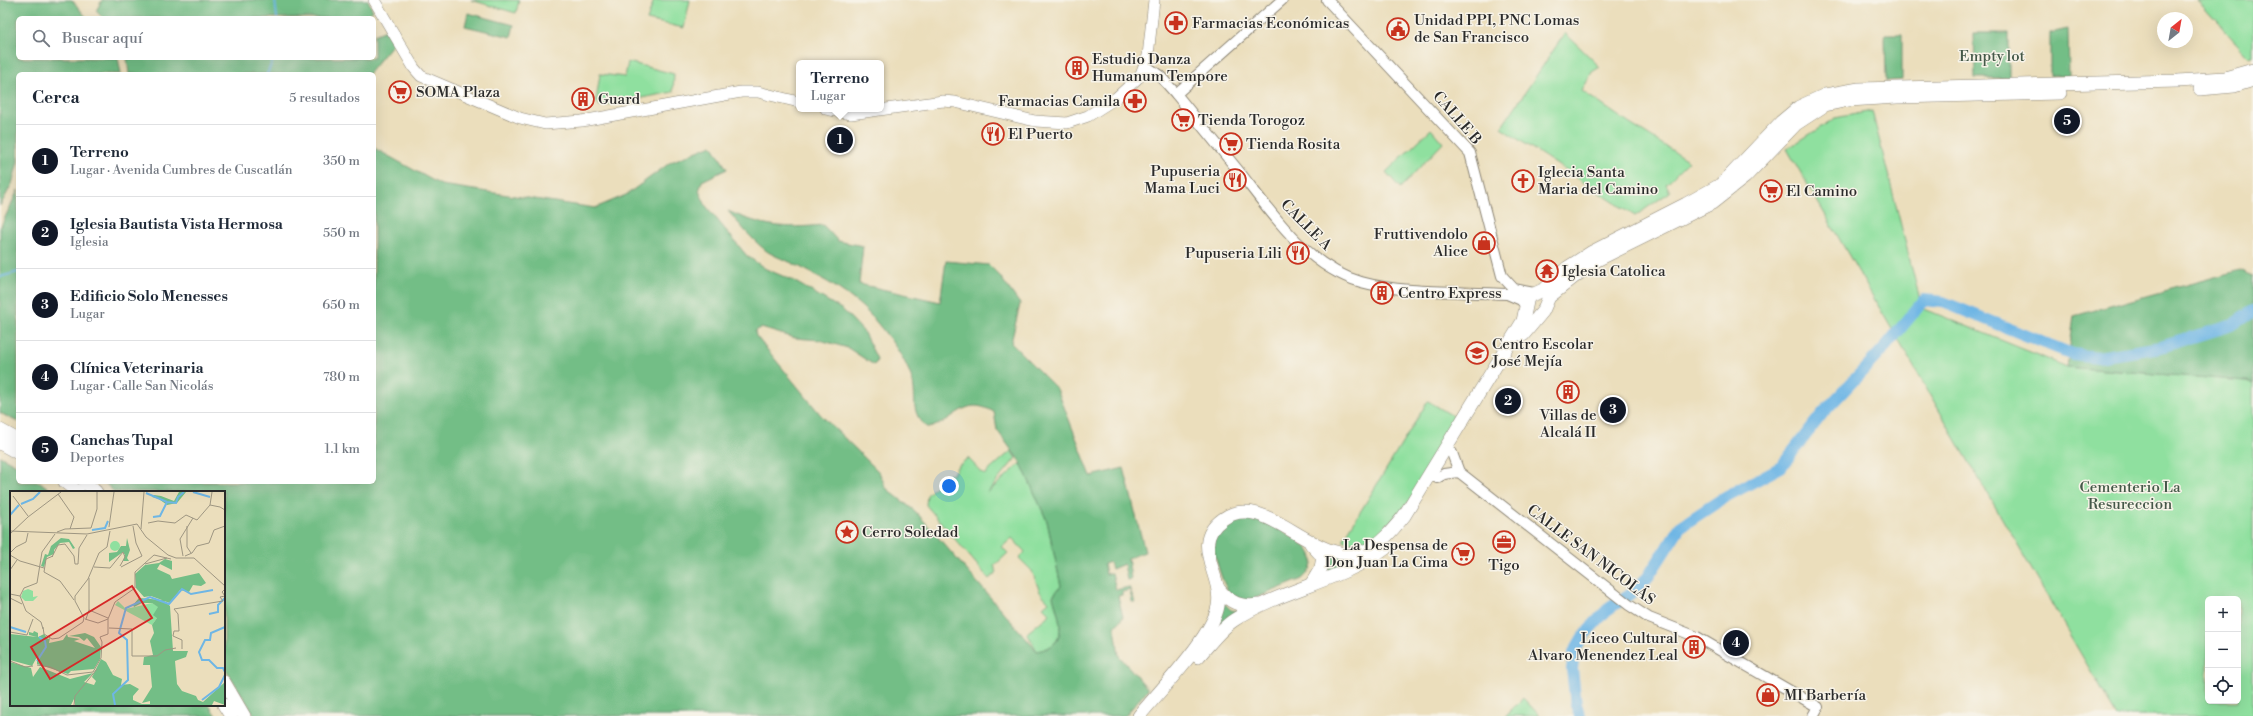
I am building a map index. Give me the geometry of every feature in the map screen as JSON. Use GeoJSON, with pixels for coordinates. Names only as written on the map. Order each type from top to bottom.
{"type":"FeatureCollection","features":[{"type":"Feature","properties":{"kind":"highway"},"geometry":{"type":"LineString","coordinates":[[1139,716],[1208,630],[1218,604],[1218,588],[1207,553],[1207,544],[1213,528],[1229,515],[1243,511],[1254,512],[1332,551],[1349,554],[1369,549],[1387,535],[1411,505],[1524,321],[1528,297],[1545,289],[1567,268],[1592,252],[1722,184],[1781,122],[1799,107],[1826,95],[1859,89],[2178,81],[2225,78],[2253,70]]}},
{"type":"Feature","properties":{"kind":"highway"},"geometry":{"type":"LineString","coordinates":[[1150,716],[1224,628],[1233,621],[1263,603],[1360,564],[1385,548],[1404,528],[1437,478],[1530,325],[1547,304],[1549,297],[1597,260],[1702,209],[1727,192],[1745,177],[1792,127],[1825,105],[1849,100],[1897,97],[2218,88],[2234,86],[2253,80]]}},
{"type":"Feature","properties":{"kind":"highway"},"geometry":{"type":"LineString","coordinates":[[1534,293],[1541,295],[1547,304]]}},
{"type":"Feature","properties":{"kind":"highway"},"geometry":{"type":"LineString","coordinates":[[1526,308],[1530,314],[1539,315]]}},
{"type":"Feature","properties":{"kind":"highway"},"geometry":{"type":"LineString","coordinates":[[0,430],[16,439]]}},
{"type":"Feature","properties":{"kind":"highway"},"geometry":{"type":"LineString","coordinates":[[0,443],[16,452]]}},
{"type":"Feature","properties":{"kind":"highway"},"geometry":{"type":"LineString","coordinates":[[68,484],[77,491]]}},
{"type":"Feature","properties":{"kind":"highway"},"geometry":{"type":"LineString","coordinates":[[87,484],[95,491]]}},
{"type":"Feature","properties":{"kind":"highway"},"geometry":{"type":"LineString","coordinates":[[1305,538],[1323,557],[1321,568],[1312,583]]}},
{"type":"Feature","properties":{"kind":"highway"},"geometry":{"type":"LineString","coordinates":[[1218,588],[1226,598],[1238,604],[1250,606],[1263,603]]}},
{"type":"Feature","properties":{"kind":"highway"},"geometry":{"type":"LineString","coordinates":[[225,684],[244,716]]}},
{"type":"Feature","properties":{"kind":"highway"},"geometry":{"type":"LineString","coordinates":[[1160,704],[1158,699],[1162,688]]}},
{"type":"Feature","properties":{"kind":"highway"},"geometry":{"type":"LineString","coordinates":[[225,706],[231,716]]}},
{"type":"Feature","properties":{"kind":"main road"},"geometry":{"type":"LineString","coordinates":[[374,0],[414,68],[421,76],[526,121],[545,124],[582,121],[741,92],[758,92],[796,101]]}},
{"type":"Feature","properties":{"kind":"main road"},"geometry":{"type":"LineString","coordinates":[[884,109],[943,101],[955,102],[1035,122],[1067,123],[1088,116],[1116,98],[1140,76],[1146,66],[1154,0]]}},
{"type":"Feature","properties":{"kind":"main road"},"geometry":{"type":"LineString","coordinates":[[841,112],[851,114],[865,112]]}},
{"type":"Feature","properties":{"kind":"street"},"geometry":{"type":"LineString","coordinates":[[1176,94],[1282,0]]}},
{"type":"Feature","properties":{"kind":"street","name":"CALLE B"},"geometry":{"type":"LineString","coordinates":[[1327,0],[1470,153],[1502,276]]}},
{"type":"Feature","properties":{"kind":"street","name":"CALLE A"},"geometry":{"type":"LineString","coordinates":[[1146,66],[1160,76],[1176,94],[1275,217],[1301,245],[1324,264],[1345,276],[1372,285],[1396,288],[1495,293],[1514,296],[1521,300],[1526,308]]}},
{"type":"Feature","properties":{"kind":"street"},"geometry":{"type":"LineString","coordinates":[[1502,276],[1514,289],[1534,293]]}},
{"type":"Feature","properties":{"kind":"street"},"geometry":{"type":"LineString","coordinates":[[1495,293],[1502,284],[1502,276]]}},
{"type":"Feature","properties":{"kind":"street"},"geometry":{"type":"LineString","coordinates":[[1437,478],[1444,474],[1459,472],[1452,453]]}},
{"type":"Feature","properties":{"kind":"street","name":"CALLE SAN NICOLÁS"},"geometry":{"type":"LineString","coordinates":[[1459,472],[1629,605],[1649,618],[1697,637],[1818,707],[1813,716]]}},
{"type":"Feature","properties":{"kind":"green space"},"geometry":{"type":"Polygon","coordinates":[[[0,0],[72,0],[85,16],[16,16],[16,60],[118,60],[121,72],[16,72],[16,169],[12,184],[0,206],[0,0]]]}},
{"type":"Feature","properties":{"kind":"green space"},"geometry":{"type":"Polygon","coordinates":[[[102,0],[368,0],[373,11],[363,16],[101,16],[96,11],[102,0]]]}},
{"type":"Feature","properties":{"kind":"green space"},"geometry":{"type":"Polygon","coordinates":[[[471,0],[519,0],[516,13],[471,0]]]}},
{"type":"Feature","properties":{"kind":"green space"},"geometry":{"type":"Polygon","coordinates":[[[654,0],[690,0],[684,28],[647,20],[654,0]]]}},
{"type":"Feature","properties":{"kind":"green space"},"geometry":{"type":"Polygon","coordinates":[[[2197,0],[2253,0],[2253,56],[2249,57],[2197,0]]]}},
{"type":"Feature","properties":{"kind":"green space"},"geometry":{"type":"Polygon","coordinates":[[[468,13],[514,25],[511,37],[465,26],[468,13]]]}},
{"type":"Feature","properties":{"kind":"green space","name":"Empty lot"},"geometry":{"type":"Polygon","coordinates":[[[2068,29],[2069,76],[2050,76],[2050,33],[2068,29]]]}},
{"type":"Feature","properties":{"kind":"green space"},"geometry":{"type":"Polygon","coordinates":[[[386,30],[393,44],[370,72],[129,72],[127,60],[376,60],[376,34],[386,30]]]}},
{"type":"Feature","properties":{"kind":"green space"},"geometry":{"type":"Polygon","coordinates":[[[1565,33],[1600,67],[1592,72],[1582,91],[1630,124],[1689,161],[1666,184],[1670,192],[1635,216],[1501,128],[1565,33]]]}},
{"type":"Feature","properties":{"kind":"green space","name":"Empty lot"},"geometry":{"type":"Polygon","coordinates":[[[1974,33],[2009,33],[2009,78],[1975,78],[1974,33]]]}},
{"type":"Feature","properties":{"kind":"green space"},"geometry":{"type":"Polygon","coordinates":[[[1885,34],[1902,34],[1902,80],[1886,81],[1885,34]]]}},
{"type":"Feature","properties":{"kind":"green space"},"geometry":{"type":"Polygon","coordinates":[[[628,62],[674,74],[673,92],[600,106],[596,101],[600,74],[625,77],[628,62]]]}},
{"type":"Feature","properties":{"kind":"green space","name":"Cementerio La Resureccion"},"geometry":{"type":"Polygon","coordinates":[[[1872,111],[1922,308],[2067,367],[2247,381],[2253,384],[2253,716],[2117,716],[1787,149],[1835,118],[1872,111]]]}},
{"type":"Feature","properties":{"kind":"green space"},"geometry":{"type":"Polygon","coordinates":[[[1431,129],[1443,143],[1400,188],[1386,172],[1431,129]]]}},
{"type":"Feature","properties":{"kind":"green space"},"geometry":{"type":"Polygon","coordinates":[[[712,145],[727,169],[702,181],[699,191],[706,206],[747,256],[766,269],[792,280],[843,310],[863,331],[877,359],[874,365],[848,348],[820,340],[795,338],[761,328],[755,331],[756,336],[820,414],[879,472],[886,488],[916,512],[1037,651],[1048,648],[1055,643],[1059,637],[1060,622],[1053,596],[1061,586],[1047,521],[1021,463],[997,430],[994,412],[983,407],[975,406],[960,411],[938,425],[928,428],[918,416],[915,405],[914,386],[905,362],[890,339],[873,318],[857,302],[828,282],[762,248],[728,211],[774,226],[797,227],[823,225],[838,241],[863,246],[859,284],[940,302],[946,261],[989,265],[999,275],[1020,304],[1011,343],[1057,389],[1091,476],[1124,468],[1145,552],[1128,558],[1131,579],[1127,580],[1124,564],[1112,569],[1110,562],[1104,564],[1106,574],[1112,573],[1116,590],[1129,587],[1135,602],[1132,602],[1130,590],[1122,592],[1122,595],[1118,596],[1123,617],[1115,627],[1119,656],[1148,689],[1125,716],[255,716],[225,668],[225,491],[113,491],[106,484],[376,484],[376,149],[441,185],[595,208],[626,195],[671,162],[712,145]]]}},
{"type":"Feature","properties":{"kind":"green space"},"geometry":{"type":"Polygon","coordinates":[[[16,194],[16,421],[0,413],[0,228],[16,194]]]}},
{"type":"Feature","properties":{"kind":"green space"},"geometry":{"type":"Polygon","coordinates":[[[2240,270],[2253,276],[2253,384],[2247,381],[2067,367],[2074,316],[2240,270]]]}},
{"type":"Feature","properties":{"kind":"green space"},"geometry":{"type":"Polygon","coordinates":[[[1428,401],[1458,419],[1421,483],[1400,514],[1376,538],[1368,542],[1360,543],[1343,540],[1428,401]]]}},
{"type":"Feature","properties":{"kind":"green space"},"geometry":{"type":"Polygon","coordinates":[[[1011,451],[1016,458],[987,493],[1021,463],[1047,521],[1061,586],[1053,596],[1060,622],[1059,637],[1055,643],[1048,648],[1037,651],[1027,633],[1050,614],[1043,607],[1049,602],[1040,592],[1032,571],[1019,558],[1025,552],[1012,538],[1002,547],[1008,553],[994,566],[997,572],[989,579],[926,505],[927,495],[949,473],[952,476],[957,467],[968,458],[984,475],[1011,451]]]}},
{"type":"Feature","properties":{"kind":"green space"},"geometry":{"type":"Polygon","coordinates":[[[0,456],[16,465],[16,484],[43,484],[52,491],[10,491],[10,706],[210,706],[216,716],[0,716],[0,456]]]}},
{"type":"Feature","properties":{"kind":"green space"},"geometry":{"type":"Polygon","coordinates":[[[1256,518],[1300,541],[1308,549],[1312,558],[1311,568],[1302,579],[1246,602],[1230,593],[1227,589],[1218,567],[1214,539],[1218,530],[1229,519],[1256,518]]]}},
{"type":"Feature","properties":{"kind":"green space"},"geometry":{"type":"Polygon","coordinates":[[[1327,553],[1364,556],[1327,573],[1327,553]]]}},
{"type":"Feature","properties":{"kind":"green space"},"geometry":{"type":"Polygon","coordinates":[[[1223,602],[1231,610],[1241,612],[1205,643],[1223,602]]]}},
{"type":"Feature","properties":{"kind":"green space"},"geometry":{"type":"Polygon","coordinates":[[[1523,698],[1540,716],[1506,715],[1523,698]]]}},
{"type":"Feature","properties":{"kind":"waterway"},"geometry":{"type":"LineString","coordinates":[[275,0],[277,16]]}},
{"type":"Feature","properties":{"kind":"waterway"},"geometry":{"type":"LineString","coordinates":[[268,72],[273,60]]}},
{"type":"Feature","properties":{"kind":"waterway"},"geometry":{"type":"LineString","coordinates":[[0,277],[16,273]]}},
{"type":"Feature","properties":{"kind":"waterway"},"geometry":{"type":"LineString","coordinates":[[1580,716],[1576,705],[1572,669],[1574,652],[1584,635],[1607,610],[1634,591],[1648,577],[1680,527],[1725,497],[1781,467],[1822,414],[1886,346],[1924,300],[1943,302],[2072,354],[2098,357],[2161,347],[2232,325],[2253,311]]}},
{"type":"Feature","properties":{"kind":"place","name":"Farmacias Económicas"},"geometry":{"type":"Point","coordinates":[1176,23]}},
{"type":"Feature","properties":{"kind":"place","name":"Unidad PPI, PNC Lomas de San Francisco"},"geometry":{"type":"Point","coordinates":[1398,29]}},
{"type":"Feature","properties":{"kind":"place","name":"Estudio Danza Humanum Tempore"},"geometry":{"type":"Point","coordinates":[1077,68]}},
{"type":"Feature","properties":{"kind":"place","name":"SOMA Plaza"},"geometry":{"type":"Point","coordinates":[400,92]}},
{"type":"Feature","properties":{"kind":"place","name":"Guard"},"geometry":{"type":"Point","coordinates":[583,99]}},
{"type":"Feature","properties":{"kind":"place","name":"Farmacias Camila"},"geometry":{"type":"Point","coordinates":[1135,101]}},
{"type":"Feature","properties":{"kind":"place","name":"Tienda Torogoz"},"geometry":{"type":"Point","coordinates":[1183,120]}},
{"type":"Feature","properties":{"kind":"place","name":"Canchas Tupal"},"geometry":{"type":"Point","coordinates":[2067,121]}},
{"type":"Feature","properties":{"kind":"place","name":"El Puerto"},"geometry":{"type":"Point","coordinates":[993,134]}},
{"type":"Feature","properties":{"kind":"place","name":"Terreno"},"geometry":{"type":"Point","coordinates":[840,140]}},
{"type":"Feature","properties":{"kind":"place","name":"Tienda Rosita"},"geometry":{"type":"Point","coordinates":[1231,144]}},
{"type":"Feature","properties":{"kind":"place","name":"Pupuseria Mama Luci"},"geometry":{"type":"Point","coordinates":[1235,180]}},
{"type":"Feature","properties":{"kind":"place","name":"Iglecia Santa Maria del Camino"},"geometry":{"type":"Point","coordinates":[1523,181]}},
{"type":"Feature","properties":{"kind":"place","name":"El Camino"},"geometry":{"type":"Point","coordinates":[1771,191]}},
{"type":"Feature","properties":{"kind":"place","name":"Fruttivendolo Alice"},"geometry":{"type":"Point","coordinates":[1484,243]}},
{"type":"Feature","properties":{"kind":"place","name":"Pupuseria Lili"},"geometry":{"type":"Point","coordinates":[1298,253]}},
{"type":"Feature","properties":{"kind":"place","name":"Iglesia Catolica"},"geometry":{"type":"Point","coordinates":[1547,271]}},
{"type":"Feature","properties":{"kind":"place","name":"Centro Express"},"geometry":{"type":"Point","coordinates":[1382,293]}},
{"type":"Feature","properties":{"kind":"place","name":"Centro Escolar José Mejía"},"geometry":{"type":"Point","coordinates":[1477,353]}},
{"type":"Feature","properties":{"kind":"place","name":"Villas de Alcalá II"},"geometry":{"type":"Point","coordinates":[1568,392]}},
{"type":"Feature","properties":{"kind":"place","name":"Iglesia Bautista Vista Hermosa"},"geometry":{"type":"Point","coordinates":[1508,401]}},
{"type":"Feature","properties":{"kind":"place","name":"Edificio Solo Menesses"},"geometry":{"type":"Point","coordinates":[1613,410]}},
{"type":"Feature","properties":{"kind":"place","name":"Cerro Soledad"},"geometry":{"type":"Point","coordinates":[847,532]}},
{"type":"Feature","properties":{"kind":"place","name":"Tigo"},"geometry":{"type":"Point","coordinates":[1504,542]}},
{"type":"Feature","properties":{"kind":"place","name":"La Despensa de Don Juan La Cima"},"geometry":{"type":"Point","coordinates":[1463,554]}},
{"type":"Feature","properties":{"kind":"place","name":"Clínica Veterinaria"},"geometry":{"type":"Point","coordinates":[1736,643]}},
{"type":"Feature","properties":{"kind":"place","name":"Liceo Cultural Alvaro Menendez Leal"},"geometry":{"type":"Point","coordinates":[1694,647]}},
{"type":"Feature","properties":{"kind":"place","name":"MI Barbería"},"geometry":{"type":"Point","coordinates":[1768,695]}}]}
